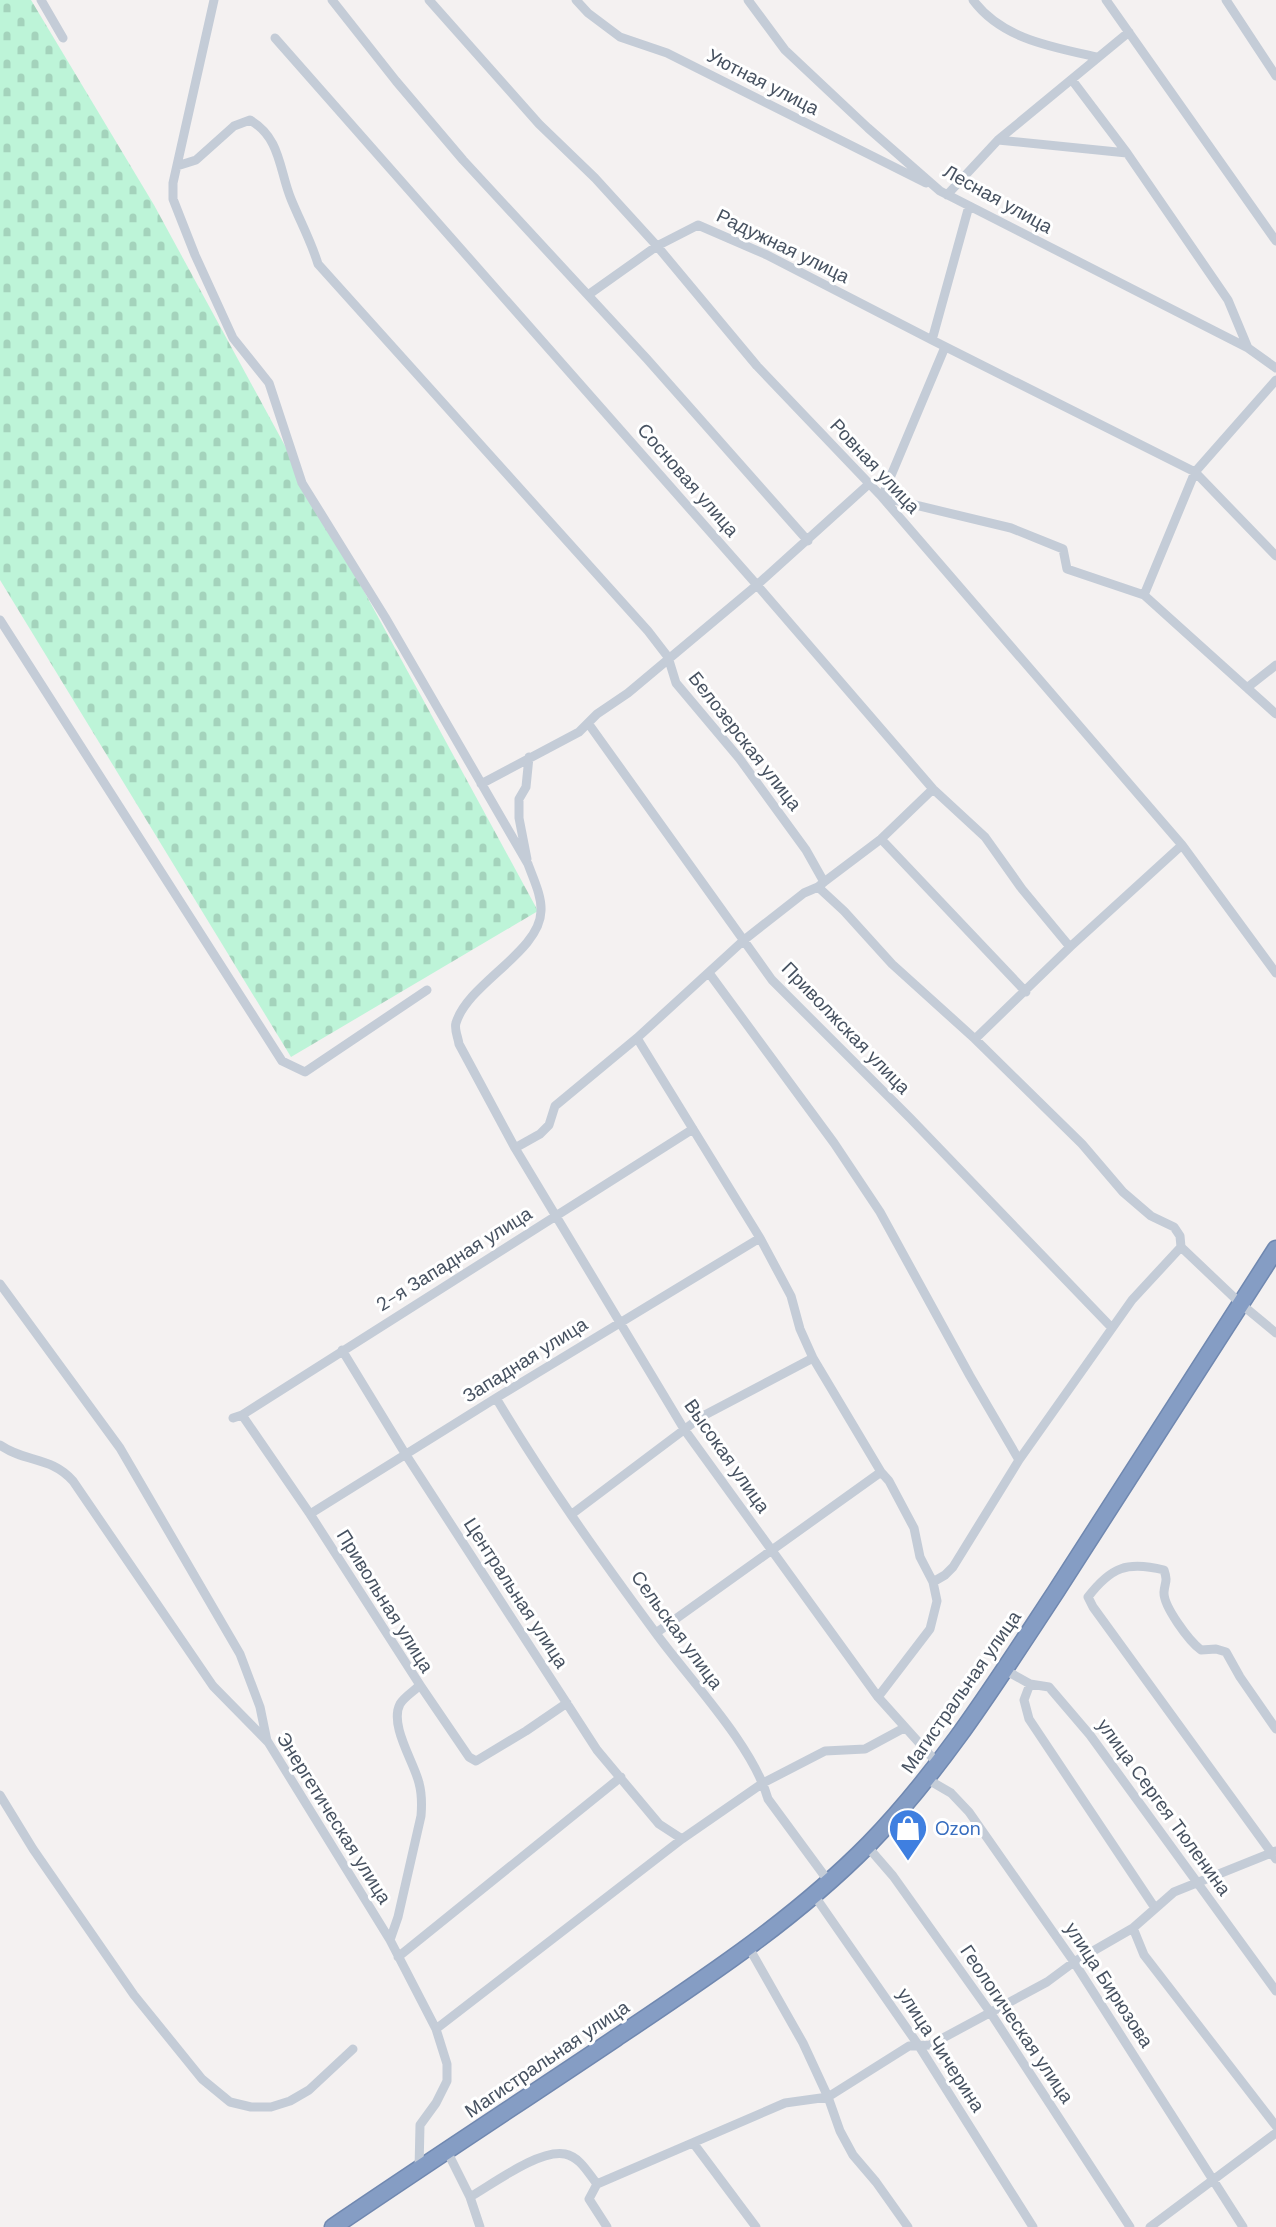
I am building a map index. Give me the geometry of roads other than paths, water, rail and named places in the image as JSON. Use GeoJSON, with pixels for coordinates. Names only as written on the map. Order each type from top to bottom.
{"type":"FeatureCollection","features":[{"type":"Feature","properties":{"kind":"highway","name":"Магистральная улица"},"geometry":{"type":"LineString","coordinates":[[333,2227],[692,1987],[814,1895],[867,1846],[939,1765],[1005,1670],[1276,1249]]}},
{"type":"Feature","properties":{"kind":"street"},"geometry":{"type":"LineString","coordinates":[[41,0],[63,37]]}},
{"type":"Feature","properties":{"kind":"street"},"geometry":{"type":"LineString","coordinates":[[214,0],[173,183],[173,199],[233,338],[269,383],[302,483],[385,617],[528,864]]}},
{"type":"Feature","properties":{"kind":"street"},"geometry":{"type":"LineString","coordinates":[[332,0],[463,160],[808,541]]}},
{"type":"Feature","properties":{"kind":"street","name":"Ровная улица"},"geometry":{"type":"LineString","coordinates":[[429,0],[539,124],[595,178],[657,246],[757,366],[883,497],[1182,845],[1276,973]]}},
{"type":"Feature","properties":{"kind":"street","name":"Уютная улица"},"geometry":{"type":"LineString","coordinates":[[576,0],[588,13],[620,37],[667,53],[943,193]]}},
{"type":"Feature","properties":{"kind":"street","name":"Лесная улица"},"geometry":{"type":"LineString","coordinates":[[748,0],[785,50],[868,128],[943,193],[1248,348],[1276,369]]}},
{"type":"Feature","properties":{"kind":"street"},"geometry":{"type":"LineString","coordinates":[[973,0],[979,8],[1010,32],[1046,46],[1097,57]]}},
{"type":"Feature","properties":{"kind":"street"},"geometry":{"type":"LineString","coordinates":[[1106,0],[1276,241]]}},
{"type":"Feature","properties":{"kind":"street"},"geometry":{"type":"LineString","coordinates":[[1226,0],[1276,76]]}},
{"type":"Feature","properties":{"kind":"street"},"geometry":{"type":"LineString","coordinates":[[943,193],[998,140],[1129,32]]}},
{"type":"Feature","properties":{"kind":"street","name":"Сосновая улица"},"geometry":{"type":"LineString","coordinates":[[275,38],[933,789],[985,837],[1022,889],[1070,947]]}},
{"type":"Feature","properties":{"kind":"street"},"geometry":{"type":"LineString","coordinates":[[1072,80],[1127,153],[1228,300],[1248,348]]}},
{"type":"Feature","properties":{"kind":"street","name":"Белозерская улица"},"geometry":{"type":"LineString","coordinates":[[177,166],[196,160],[234,126],[250,120],[263,128],[277,151],[291,198],[318,264],[648,631],[668,657],[676,683],[739,758],[806,850],[821,885],[892,964],[975,1039],[1082,1144],[1124,1192],[1151,1216],[1178,1231],[1181,1247],[1276,1333]]}},
{"type":"Feature","properties":{"kind":"street"},"geometry":{"type":"LineString","coordinates":[[998,140],[1127,153]]}},
{"type":"Feature","properties":{"kind":"street"},"geometry":{"type":"LineString","coordinates":[[969,206],[932,340],[1195,472],[1276,556]]}},
{"type":"Feature","properties":{"kind":"street","name":"Радужная улица"},"geometry":{"type":"LineString","coordinates":[[587,295],[657,246],[698,225],[767,255],[932,340]]}},
{"type":"Feature","properties":{"kind":"street"},"geometry":{"type":"LineString","coordinates":[[945,347],[883,497],[1011,528],[1063,549],[1067,569],[1144,595],[1276,714]]}},
{"type":"Feature","properties":{"kind":"street"},"geometry":{"type":"LineString","coordinates":[[1144,595],[1195,472],[1276,380]]}},
{"type":"Feature","properties":{"kind":"street"},"geometry":{"type":"LineString","coordinates":[[481,784],[579,732],[597,714],[628,693],[757,585],[870,484]]}},
{"type":"Feature","properties":{"kind":"street"},"geometry":{"type":"LineString","coordinates":[[0,620],[282,1061],[305,1073],[427,990]]}},
{"type":"Feature","properties":{"kind":"street"},"geometry":{"type":"LineString","coordinates":[[1248,687],[1276,665]]}},
{"type":"Feature","properties":{"kind":"street","name":"Приволжская улица"},"geometry":{"type":"LineString","coordinates":[[588,723],[772,980],[910,1118],[1112,1328]]}},
{"type":"Feature","properties":{"kind":"street"},"geometry":{"type":"LineString","coordinates":[[528,757],[526,787],[519,799],[519,818],[525,837],[528,864]]}},
{"type":"Feature","properties":{"kind":"street"},"geometry":{"type":"LineString","coordinates":[[515,1148],[540,1134],[549,1125],[555,1106],[637,1038],[744,940],[804,893],[821,885],[881,839],[933,789]]}},
{"type":"Feature","properties":{"kind":"street"},"geometry":{"type":"LineString","coordinates":[[881,839],[1026,992]]}},
{"type":"Feature","properties":{"kind":"street"},"geometry":{"type":"LineString","coordinates":[[975,1039],[1070,947],[1182,845]]}},
{"type":"Feature","properties":{"kind":"street","name":"Высокая улица"},"geometry":{"type":"LineString","coordinates":[[528,864],[541,911],[536,929],[520,950],[466,1003],[455,1025],[467,1060],[515,1148],[684,1429],[878,1697],[939,1765]]}},
{"type":"Feature","properties":{"kind":"street"},"geometry":{"type":"LineString","coordinates":[[709,973],[834,1143],[880,1212],[1019,1460]]}},
{"type":"Feature","properties":{"kind":"street"},"geometry":{"type":"LineString","coordinates":[[637,1038],[760,1238],[790,1296],[800,1329],[813,1358],[889,1481],[914,1528],[920,1557],[933,1581],[937,1601],[930,1629],[878,1697]]}},
{"type":"Feature","properties":{"kind":"street","name":"2-я Западная улица"},"geometry":{"type":"LineString","coordinates":[[238,1417],[692,1129]]}},
{"type":"Feature","properties":{"kind":"street","name":"Западная улица"},"geometry":{"type":"LineString","coordinates":[[310,1514],[495,1398],[760,1238]]}},
{"type":"Feature","properties":{"kind":"street"},"geometry":{"type":"LineString","coordinates":[[933,1581],[953,1567],[1019,1460],[1132,1300],[1181,1247]]}},
{"type":"Feature","properties":{"kind":"street"},"geometry":{"type":"LineString","coordinates":[[0,1284],[120,1448],[240,1654],[260,1707],[268,1742]]}},
{"type":"Feature","properties":{"kind":"street","name":"Центральная улица"},"geometry":{"type":"LineString","coordinates":[[342,1350],[406,1455],[597,1749],[659,1824],[682,1839]]}},
{"type":"Feature","properties":{"kind":"street"},"geometry":{"type":"LineString","coordinates":[[572,1514],[717,1407],[813,1358]]}},
{"type":"Feature","properties":{"kind":"street","name":"Сельская улица"},"geometry":{"type":"LineString","coordinates":[[495,1398],[528,1453],[656,1633],[742,1746],[764,1783],[768,1799],[830,1882]]}},
{"type":"Feature","properties":{"kind":"street","name":"Привольная улица"},"geometry":{"type":"LineString","coordinates":[[238,1417],[310,1514],[420,1685],[400,1704],[398,1714],[402,1740],[419,1783],[422,1799],[421,1816],[390,1941]]}},
{"type":"Feature","properties":{"kind":"street","name":"Энергетическая улица"},"geometry":{"type":"LineString","coordinates":[[0,1445],[15,1453],[55,1465],[74,1481],[213,1686],[268,1742],[390,1941],[436,2029],[447,2064],[447,2081],[436,2103],[420,2125],[419,2169]]}},
{"type":"Feature","properties":{"kind":"street"},"geometry":{"type":"LineString","coordinates":[[656,1633],[771,1548],[881,1472]]}},
{"type":"Feature","properties":{"kind":"street"},"geometry":{"type":"LineString","coordinates":[[607,2227],[589,2199],[597,2184],[785,2103],[828,2096],[909,2046],[930,2045],[1047,1982],[1074,1962],[1133,1928],[1174,1892],[1275,1854],[1093,1607],[1088,1597],[1101,1581],[1121,1567],[1143,1564],[1164,1570],[1168,1580],[1163,1594],[1170,1613],[1201,1650],[1216,1649],[1226,1652],[1276,1729]]}},
{"type":"Feature","properties":{"kind":"street","name":"улица Сергея Тюленина"},"geometry":{"type":"LineString","coordinates":[[1005,1670],[1030,1684],[1049,1687],[1063,1702],[1276,1991]]}},
{"type":"Feature","properties":{"kind":"street"},"geometry":{"type":"LineString","coordinates":[[1030,1684],[1024,1700],[1029,1719],[1155,1908]]}},
{"type":"Feature","properties":{"kind":"street"},"geometry":{"type":"LineString","coordinates":[[420,1685],[470,1757],[476,1761],[566,1703]]}},
{"type":"Feature","properties":{"kind":"street"},"geometry":{"type":"LineString","coordinates":[[436,2029],[682,1839],[764,1783],[825,1751],[865,1749],[904,1728]]}},
{"type":"Feature","properties":{"kind":"street"},"geometry":{"type":"LineString","coordinates":[[398,1957],[621,1777]]}},
{"type":"Feature","properties":{"kind":"street","name":"улица Бирюзова"},"geometry":{"type":"LineString","coordinates":[[927,1779],[951,1793],[969,1811],[1074,1962],[1243,2227]]}},
{"type":"Feature","properties":{"kind":"street"},"geometry":{"type":"LineString","coordinates":[[2,1799],[134,1996],[202,2079],[230,2102],[251,2107],[271,2107],[290,2101],[309,2090],[353,2049]]}},
{"type":"Feature","properties":{"kind":"street","name":"Геологическая улица"},"geometry":{"type":"LineString","coordinates":[[867,1846],[893,1876],[990,2012],[1129,2227]]}},
{"type":"Feature","properties":{"kind":"street","name":"улица Чичерина"},"geometry":{"type":"LineString","coordinates":[[814,1895],[919,2046],[1033,2227]]}},
{"type":"Feature","properties":{"kind":"street"},"geometry":{"type":"LineString","coordinates":[[1133,1928],[1144,1955],[1276,2126]]}},
{"type":"Feature","properties":{"kind":"street"},"geometry":{"type":"LineString","coordinates":[[748,1946],[803,2043],[853,2155],[908,2227]]}},
{"type":"Feature","properties":{"kind":"street"},"geometry":{"type":"LineString","coordinates":[[1150,2227],[1276,2133]]}},
{"type":"Feature","properties":{"kind":"street"},"geometry":{"type":"LineString","coordinates":[[694,2144],[756,2227]]}},
{"type":"Feature","properties":{"kind":"street"},"geometry":{"type":"LineString","coordinates":[[447,2151],[471,2197],[480,2227]]}},
{"type":"Feature","properties":{"kind":"street"},"geometry":{"type":"LineString","coordinates":[[471,2197],[537,2158],[551,2154],[567,2154],[582,2164],[597,2184]]}},
{"type":"Feature","properties":{"kind":"place","name":"Ozon"},"geometry":{"type":"Point","coordinates":[908,1862]}}]}
